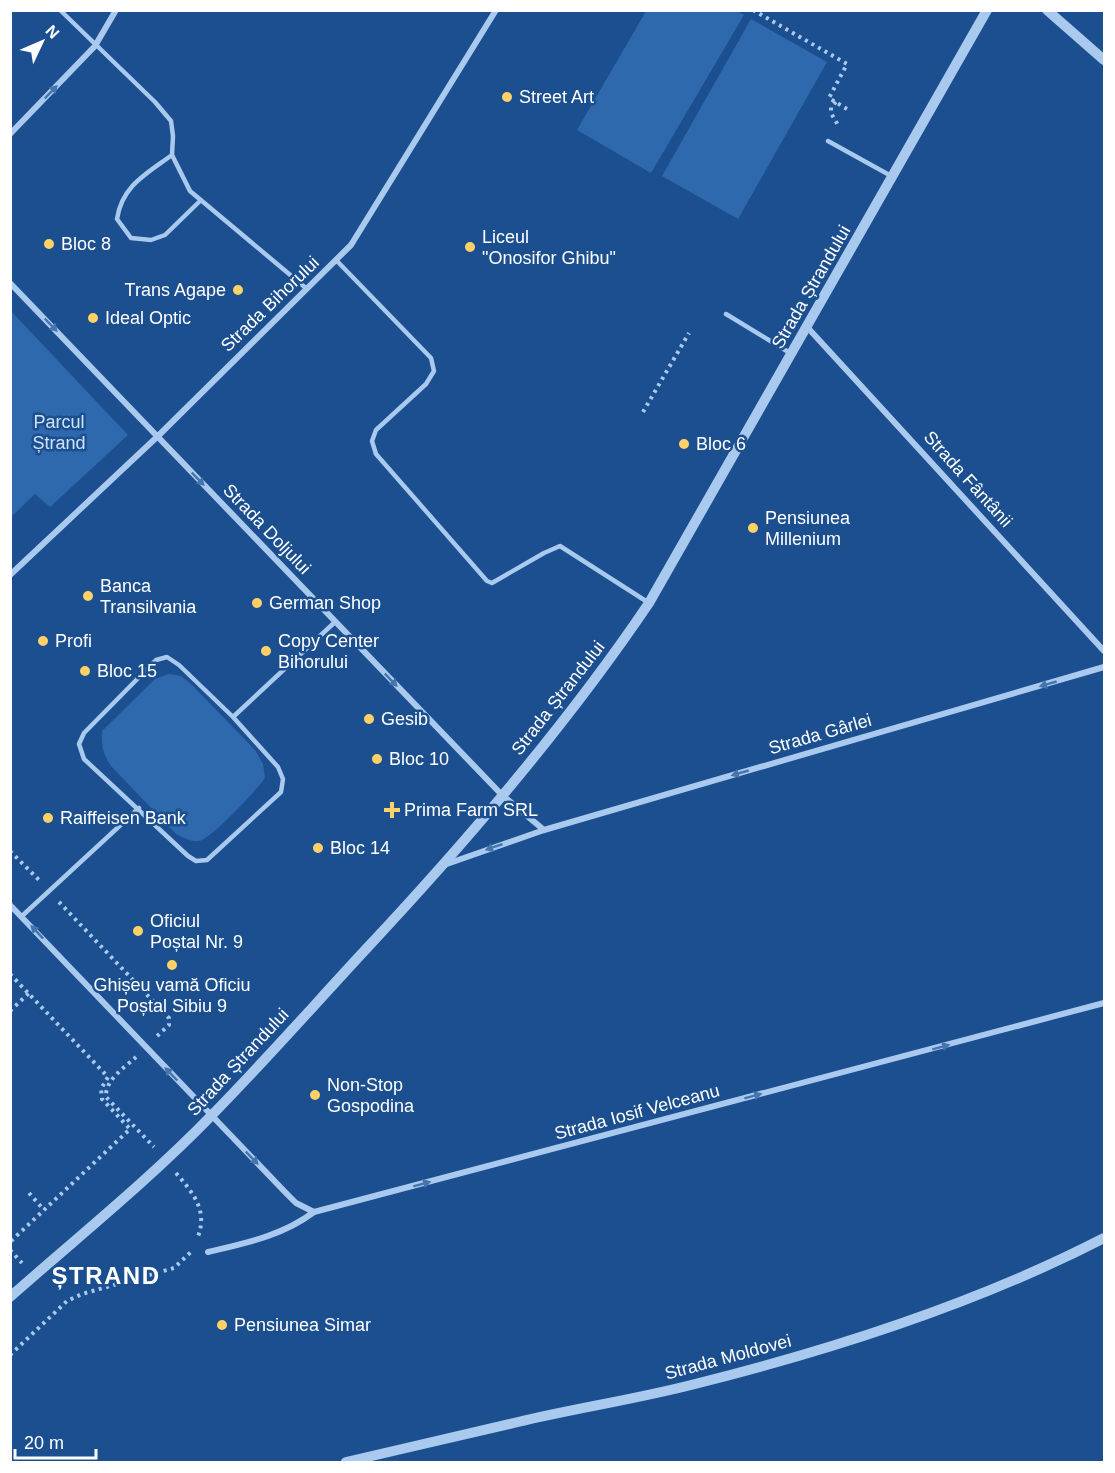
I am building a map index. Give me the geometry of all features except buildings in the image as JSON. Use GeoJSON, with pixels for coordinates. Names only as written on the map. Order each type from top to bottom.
{"type":"FeatureCollection","features":[{"type":"Feature","properties":{"kind":"street"},"geometry":{"type":"LineString","coordinates":[[10,134],[95,46],[116,10]]}},
{"type":"Feature","properties":{"kind":"street","name":"Strada Bihorului"},"geometry":{"type":"LineString","coordinates":[[10,575],[158,436],[351,245],[496,10]]}},
{"type":"Feature","properties":{"kind":"street","name":"Strada Ștrandului"},"geometry":{"type":"LineString","coordinates":[[10,1297],[165,1160],[211,1116],[444,865],[621,644],[649,603],[987,10]]}},
{"type":"Feature","properties":{"kind":"street"},"geometry":{"type":"LineString","coordinates":[[1047,10],[1104,60]]}},
{"type":"Feature","properties":{"kind":"street","name":"Strada Doljului"},"geometry":{"type":"LineString","coordinates":[[10,283],[502,795]]}},
{"type":"Feature","properties":{"kind":"street","name":"Strada Fântânii"},"geometry":{"type":"LineString","coordinates":[[808,327],[1104,651]]}},
{"type":"Feature","properties":{"kind":"street","name":"Strada Gârlei"},"geometry":{"type":"LineString","coordinates":[[444,865],[544,830],[1104,667]]}},
{"type":"Feature","properties":{"kind":"street"},"geometry":{"type":"LineString","coordinates":[[502,795],[544,830]]}},
{"type":"Feature","properties":{"kind":"street"},"geometry":{"type":"LineString","coordinates":[[10,905],[285,1192],[296,1203],[314,1212]]}},
{"type":"Feature","properties":{"kind":"street","name":"Strada Iosif Velceanu"},"geometry":{"type":"LineString","coordinates":[[208,1252],[274,1235],[298,1224],[314,1212],[1104,1003]]}},
{"type":"Feature","properties":{"kind":"street","name":"Strada Moldovei"},"geometry":{"type":"LineString","coordinates":[[346,1462],[519,1421],[694,1384],[789,1358],[892,1327],[972,1298],[1104,1238]]}},
{"type":"Feature","properties":{"kind":"lane"},"geometry":{"type":"LineString","coordinates":[[60,10],[155,102],[171,122],[172,155],[190,191],[307,289]]}},
{"type":"Feature","properties":{"kind":"lane"},"geometry":{"type":"LineString","coordinates":[[828,141],[892,177]]}},
{"type":"Feature","properties":{"kind":"lane"},"geometry":{"type":"LineString","coordinates":[[172,155],[137,180],[119,203],[117,219],[131,238],[151,240],[165,235],[201,200]]}},
{"type":"Feature","properties":{"kind":"lane"},"geometry":{"type":"LineString","coordinates":[[336,260],[431,358],[434,371],[426,384],[376,430],[372,441],[376,454],[488,581],[492,583],[560,546],[649,603]]}},
{"type":"Feature","properties":{"kind":"lane"},"geometry":{"type":"LineString","coordinates":[[726,314],[792,354]]}},
{"type":"Feature","properties":{"kind":"lane"},"geometry":{"type":"LineString","coordinates":[[233,717],[335,622]]}},
{"type":"Feature","properties":{"kind":"lane"},"geometry":{"type":"LineString","coordinates":[[167,657],[233,717],[278,767],[283,779],[281,792],[207,861],[196,861],[188,856],[84,759],[79,744],[84,733],[156,660],[167,657]]}},
{"type":"Feature","properties":{"kind":"lane"},"geometry":{"type":"LineString","coordinates":[[22,916],[139,808]]}},
{"type":"Feature","properties":{"kind":"path"},"geometry":{"type":"LineString","coordinates":[[753,10],[847,64],[829,98],[847,109]]}},
{"type":"Feature","properties":{"kind":"path"},"geometry":{"type":"LineString","coordinates":[[836,102],[831,107],[831,113],[838,125]]}},
{"type":"Feature","properties":{"kind":"path"},"geometry":{"type":"LineString","coordinates":[[643,412],[689,333]]}},
{"type":"Feature","properties":{"kind":"path"},"geometry":{"type":"LineString","coordinates":[[10,851],[169,1018],[169,1025],[112,1079],[105,1089],[106,1097],[196,1197],[201,1215],[199,1234],[191,1254],[174,1268],[82,1294],[67,1302],[10,1355]]}},
{"type":"Feature","properties":{"kind":"path"},"geometry":{"type":"LineString","coordinates":[[10,974],[108,1077],[101,1089],[102,1099],[130,1129],[10,1242]]}},
{"type":"Feature","properties":{"kind":"path"},"geometry":{"type":"LineString","coordinates":[[10,1011],[29,993]]}},
{"type":"Feature","properties":{"kind":"path"},"geometry":{"type":"LineString","coordinates":[[29,1193],[45,1210]]}},
{"type":"Feature","properties":{"kind":"green space"},"geometry":{"type":"Polygon","coordinates":[[[735,10],[744,15],[651,173],[577,130],[646,11],[735,10]]]}},
{"type":"Feature","properties":{"kind":"green space"},"geometry":{"type":"Polygon","coordinates":[[[751,19],[827,62],[738,219],[662,176],[751,19]]]}},
{"type":"Feature","properties":{"kind":"green space","name":"Parcul Ștrand"},"geometry":{"type":"Polygon","coordinates":[[[11,311],[128,435],[50,507],[35,494],[11,517],[11,311]]]}},
{"type":"Feature","properties":{"kind":"green space"},"geometry":{"type":"Polygon","coordinates":[[[169,674],[181,676],[192,685],[255,750],[263,764],[265,778],[244,803],[213,832],[199,841],[176,834],[111,766],[102,745],[102,731],[155,679],[169,674]]]}},
{"type":"Feature","properties":{"kind":"place","name":"Street Art"},"geometry":{"type":"Point","coordinates":[507,97]}},
{"type":"Feature","properties":{"kind":"place","name":"Bloc 8"},"geometry":{"type":"Point","coordinates":[49,244]}},
{"type":"Feature","properties":{"kind":"place","name":"Liceul \"Onosifor Ghibu\""},"geometry":{"type":"Point","coordinates":[470,247]}},
{"type":"Feature","properties":{"kind":"place","name":"Trans Agape"},"geometry":{"type":"Point","coordinates":[238,290]}},
{"type":"Feature","properties":{"kind":"place","name":"Ideal Optic"},"geometry":{"type":"Point","coordinates":[93,318]}},
{"type":"Feature","properties":{"kind":"place","name":"Bloc 6"},"geometry":{"type":"Point","coordinates":[684,444]}},
{"type":"Feature","properties":{"kind":"place","name":"Pensiunea Millenium"},"geometry":{"type":"Point","coordinates":[753,528]}},
{"type":"Feature","properties":{"kind":"place","name":"Banca Transilvania"},"geometry":{"type":"Point","coordinates":[88,596]}},
{"type":"Feature","properties":{"kind":"place","name":"German Shop"},"geometry":{"type":"Point","coordinates":[257,603]}},
{"type":"Feature","properties":{"kind":"place","name":"Profi"},"geometry":{"type":"Point","coordinates":[43,641]}},
{"type":"Feature","properties":{"kind":"place","name":"Copy Center Bihorului"},"geometry":{"type":"Point","coordinates":[266,651]}},
{"type":"Feature","properties":{"kind":"place","name":"Bloc 15"},"geometry":{"type":"Point","coordinates":[85,671]}},
{"type":"Feature","properties":{"kind":"place","name":"Gesib"},"geometry":{"type":"Point","coordinates":[369,719]}},
{"type":"Feature","properties":{"kind":"place","name":"Bloc 10"},"geometry":{"type":"Point","coordinates":[377,759]}},
{"type":"Feature","properties":{"kind":"place","name":"Prima Farm SRL"},"geometry":{"type":"Point","coordinates":[392,810]}},
{"type":"Feature","properties":{"kind":"place","name":"Raiffeisen Bank"},"geometry":{"type":"Point","coordinates":[48,818]}},
{"type":"Feature","properties":{"kind":"place","name":"Bloc 14"},"geometry":{"type":"Point","coordinates":[318,848]}},
{"type":"Feature","properties":{"kind":"place","name":"Oficiul Poștal Nr. 9"},"geometry":{"type":"Point","coordinates":[138,931]}},
{"type":"Feature","properties":{"kind":"place","name":"Ghișeu vamă Oficiu Poștal Sibiu 9"},"geometry":{"type":"Point","coordinates":[172,965]}},
{"type":"Feature","properties":{"kind":"place","name":"Non-Stop Gospodina"},"geometry":{"type":"Point","coordinates":[315,1095]}},
{"type":"Feature","properties":{"kind":"place","name":"Pensiunea Simar"},"geometry":{"type":"Point","coordinates":[222,1325]}},
{"type":"Feature","properties":{"kind":"district","name":"ȘTRAND"},"geometry":{"type":"Point","coordinates":[106,1275]}}]}
